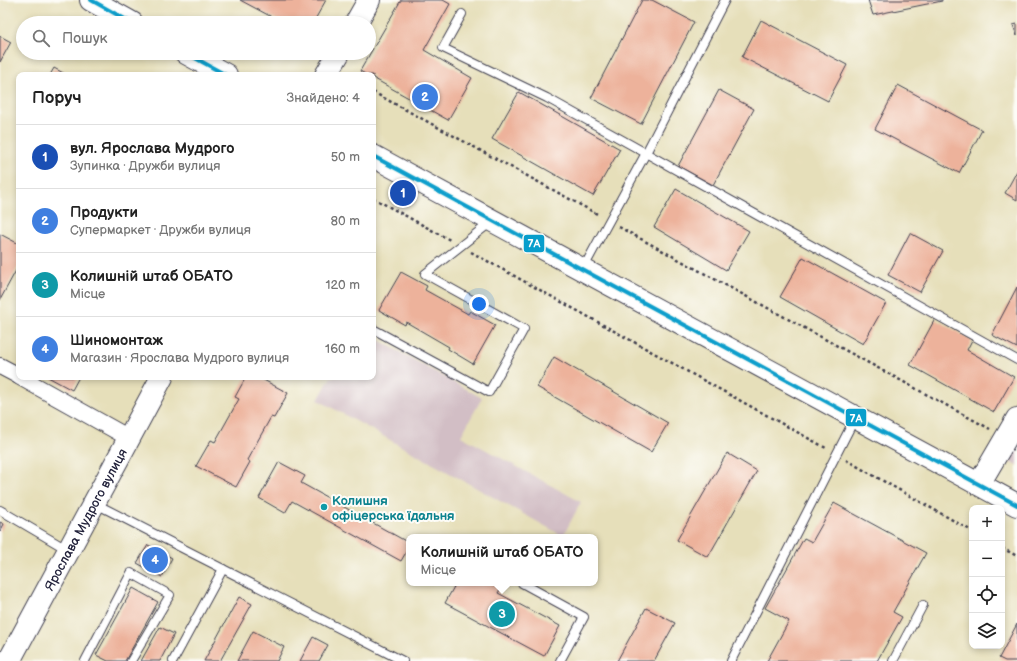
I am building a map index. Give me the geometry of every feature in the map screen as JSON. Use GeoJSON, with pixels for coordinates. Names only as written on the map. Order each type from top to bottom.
{"type":"FeatureCollection","features":[{"type":"Feature","properties":{"kind":"street"},"geometry":{"type":"LineString","coordinates":[[90,0],[119,16]]}},
{"type":"Feature","properties":{"kind":"street"},"geometry":{"type":"LineString","coordinates":[[360,16],[369,0]]}},
{"type":"Feature","properties":{"kind":"street"},"geometry":{"type":"LineString","coordinates":[[199,60],[221,72]]}},
{"type":"Feature","properties":{"kind":"street"},"geometry":{"type":"LineString","coordinates":[[328,72],[335,60]]}},
{"type":"Feature","properties":{"kind":"street"},"geometry":{"type":"LineString","coordinates":[[376,158],[1017,505]]}},
{"type":"Feature","properties":{"kind":"street"},"geometry":{"type":"LineString","coordinates":[[0,366],[16,375]]}},
{"type":"Feature","properties":{"kind":"street"},"geometry":{"type":"LineString","coordinates":[[25,380],[129,438]]}},
{"type":"Feature","properties":{"kind":"street","name":"Ярослава Мудрого вулиця"},"geometry":{"type":"LineString","coordinates":[[9,661],[160,380]]}},
{"type":"Feature","properties":{"kind":"street"},"geometry":{"type":"LineString","coordinates":[[979,484],[1017,418]]}},
{"type":"Feature","properties":{"kind":"lane"},"geometry":{"type":"LineString","coordinates":[[582,269],[646,153],[725,0]]}},
{"type":"Feature","properties":{"kind":"lane"},"geometry":{"type":"LineString","coordinates":[[462,14],[443,48],[547,98],[1017,360]]}},
{"type":"Feature","properties":{"kind":"lane"},"geometry":{"type":"LineString","coordinates":[[376,331],[489,392],[524,329],[425,274],[493,221]]}},
{"type":"Feature","properties":{"kind":"lane"},"geometry":{"type":"LineString","coordinates":[[731,661],[856,418]]}},
{"type":"Feature","properties":{"kind":"lane"},"geometry":{"type":"LineString","coordinates":[[94,503],[403,661]]}},
{"type":"Feature","properties":{"kind":"lane"},"geometry":{"type":"LineString","coordinates":[[0,510],[69,551]]}},
{"type":"Feature","properties":{"kind":"lane"},"geometry":{"type":"LineString","coordinates":[[173,661],[223,569]]}},
{"type":"Feature","properties":{"kind":"lane"},"geometry":{"type":"LineString","coordinates":[[85,661],[131,573],[170,595],[131,661]]}},
{"type":"Feature","properties":{"kind":"lane"},"geometry":{"type":"LineString","coordinates":[[527,586],[584,617],[560,661]]}},
{"type":"Feature","properties":{"kind":"lane"},"geometry":{"type":"LineString","coordinates":[[893,661],[923,605]]}},
{"type":"Feature","properties":{"kind":"path"},"geometry":{"type":"LineString","coordinates":[[376,94],[1006,438]]}},
{"type":"Feature","properties":{"kind":"path"},"geometry":{"type":"LineString","coordinates":[[376,200],[837,454],[969,529]]}},
{"type":"Feature","properties":{"kind":"path"},"geometry":{"type":"LineString","coordinates":[[1005,550],[1017,556]]}},
{"type":"Feature","properties":{"kind":"shaded area"},"geometry":{"type":"Polygon","coordinates":[[[376,339],[482,398],[461,436],[581,502],[564,534],[559,534],[318,400],[329,380],[376,380],[376,339]]]}},
{"type":"Feature","properties":{"kind":"shaded area"},"geometry":{"type":"Polygon","coordinates":[[[1017,421],[1017,466],[996,455],[1017,421]]]}},
{"type":"Feature","properties":{"kind":"building"},"geometry":{"type":"Polygon","coordinates":[[[240,0],[326,0],[317,16],[270,16],[240,0]]]}},
{"type":"Feature","properties":{"kind":"building"},"geometry":{"type":"Polygon","coordinates":[[[401,0],[443,0],[450,4],[424,50],[472,78],[448,120],[376,80],[376,72],[360,71],[366,60],[376,60],[376,43],[401,0]]]}},
{"type":"Feature","properties":{"kind":"building"},"geometry":{"type":"Polygon","coordinates":[[[642,0],[652,0],[694,22],[641,124],[591,98],[642,0]]]}},
{"type":"Feature","properties":{"kind":"building"},"geometry":{"type":"Polygon","coordinates":[[[868,0],[942,0],[942,1],[873,15],[868,0]]]}},
{"type":"Feature","properties":{"kind":"building"},"geometry":{"type":"Polygon","coordinates":[[[761,20],[847,65],[828,101],[742,57],[761,20]]]}},
{"type":"Feature","properties":{"kind":"building"},"geometry":{"type":"Polygon","coordinates":[[[1017,24],[1017,36],[1013,25],[1017,24]]]}},
{"type":"Feature","properties":{"kind":"building"},"geometry":{"type":"Polygon","coordinates":[[[0,36],[11,42],[0,62],[0,36]]]}},
{"type":"Feature","properties":{"kind":"building"},"geometry":{"type":"Polygon","coordinates":[[[54,68],[61,72],[52,72],[54,68]]]}},
{"type":"Feature","properties":{"kind":"building"},"geometry":{"type":"Polygon","coordinates":[[[898,85],[982,130],[959,173],[875,129],[898,85]]]}},
{"type":"Feature","properties":{"kind":"building"},"geometry":{"type":"Polygon","coordinates":[[[719,90],[754,109],[713,185],[678,166],[719,90]]]}},
{"type":"Feature","properties":{"kind":"building"},"geometry":{"type":"Polygon","coordinates":[[[519,92],[620,149],[593,196],[492,139],[519,92]]]}},
{"type":"Feature","properties":{"kind":"building"},"geometry":{"type":"Polygon","coordinates":[[[1017,171],[1017,200],[1005,193],[1017,171]]]}},
{"type":"Feature","properties":{"kind":"building"},"geometry":{"type":"Polygon","coordinates":[[[676,189],[749,231],[726,270],[654,227],[676,189]]]}},
{"type":"Feature","properties":{"kind":"building"},"geometry":{"type":"Polygon","coordinates":[[[910,233],[943,251],[920,292],[888,275],[910,233]]]}},
{"type":"Feature","properties":{"kind":"building"},"geometry":{"type":"Polygon","coordinates":[[[0,234],[16,242],[16,271],[0,300],[0,234]]]}},
{"type":"Feature","properties":{"kind":"building"},"geometry":{"type":"Polygon","coordinates":[[[803,257],[886,303],[863,344],[780,297],[803,257]]]}},
{"type":"Feature","properties":{"kind":"building"},"geometry":{"type":"Polygon","coordinates":[[[401,272],[427,286],[425,290],[468,314],[470,311],[495,325],[473,364],[448,349],[449,347],[406,322],[405,325],[379,310],[401,272]]]}},
{"type":"Feature","properties":{"kind":"building"},"geometry":{"type":"Polygon","coordinates":[[[1017,287],[1017,348],[992,335],[1017,287]]]}},
{"type":"Feature","properties":{"kind":"building"},"geometry":{"type":"Polygon","coordinates":[[[935,319],[972,340],[967,350],[1014,377],[994,412],[910,365],[935,319]]]}},
{"type":"Feature","properties":{"kind":"building"},"geometry":{"type":"Polygon","coordinates":[[[554,357],[668,423],[651,452],[537,387],[554,357]]]}},
{"type":"Feature","properties":{"kind":"building"},"geometry":{"type":"Polygon","coordinates":[[[54,380],[77,380],[72,390],[54,380]]]}},
{"type":"Feature","properties":{"kind":"building"},"geometry":{"type":"Polygon","coordinates":[[[244,380],[264,380],[288,393],[274,418],[271,417],[247,460],[250,462],[236,487],[196,466],[211,440],[215,442],[239,399],[235,397],[244,380]]]}},
{"type":"Feature","properties":{"kind":"building"},"geometry":{"type":"Polygon","coordinates":[[[727,453],[757,471],[708,557],[677,540],[727,453]]]}},
{"type":"Feature","properties":{"kind":"building","name":"Колишня офіцерська їдальня"},"geometry":{"type":"Polygon","coordinates":[[[279,462],[305,476],[301,483],[406,541],[406,552],[401,561],[292,501],[285,513],[259,498],[279,462]]]}},
{"type":"Feature","properties":{"kind":"building"},"geometry":{"type":"Polygon","coordinates":[[[834,503],[926,553],[893,612],[902,617],[877,661],[767,661],[789,621],[765,608],[804,538],[812,542],[834,503]]]}},
{"type":"Feature","properties":{"kind":"building"},"geometry":{"type":"Polygon","coordinates":[[[0,522],[4,524],[0,532],[0,522]]]}},
{"type":"Feature","properties":{"kind":"building"},"geometry":{"type":"Polygon","coordinates":[[[148,545],[172,558],[162,577],[137,563],[148,545]]]}},
{"type":"Feature","properties":{"kind":"building"},"geometry":{"type":"Polygon","coordinates":[[[454,586],[502,586],[498,593],[560,626],[544,656],[445,603],[454,586]]]}},
{"type":"Feature","properties":{"kind":"building"},"geometry":{"type":"Polygon","coordinates":[[[133,588],[158,602],[125,661],[108,661],[96,655],[133,588]]]}},
{"type":"Feature","properties":{"kind":"building"},"geometry":{"type":"Polygon","coordinates":[[[239,597],[252,604],[220,661],[204,661],[239,597]]]}},
{"type":"Feature","properties":{"kind":"building"},"geometry":{"type":"Polygon","coordinates":[[[646,608],[675,623],[654,661],[617,661],[646,608]]]}},
{"type":"Feature","properties":{"kind":"building"},"geometry":{"type":"Polygon","coordinates":[[[1017,624],[1017,661],[1005,661],[999,658],[1017,624]]]}},
{"type":"Feature","properties":{"kind":"building"},"geometry":{"type":"Polygon","coordinates":[[[160,627],[174,634],[160,661],[141,661],[160,627]]]}},
{"type":"Feature","properties":{"kind":"building"},"geometry":{"type":"Polygon","coordinates":[[[253,631],[284,647],[277,661],[237,661],[253,631]]]}},
{"type":"Feature","properties":{"kind":"building"},"geometry":{"type":"Polygon","coordinates":[[[313,637],[328,645],[319,661],[300,661],[313,637]]]}},
{"type":"Feature","properties":{"kind":"transit line","name":"7А"},"geometry":{"type":"LineString","coordinates":[[91,0],[120,16]]}},
{"type":"Feature","properties":{"kind":"transit line","name":"7А"},"geometry":{"type":"LineString","coordinates":[[199,60],[221,72]]}},
{"type":"Feature","properties":{"kind":"transit line","name":"7А"},"geometry":{"type":"LineString","coordinates":[[376,158],[1017,505]]}},
{"type":"Feature","properties":{"kind":"place","name":"Продукти"},"geometry":{"type":"Point","coordinates":[425,97]}},
{"type":"Feature","properties":{"kind":"place","name":"вул. Ярослава Мудрого"},"geometry":{"type":"Point","coordinates":[403,193]}},
{"type":"Feature","properties":{"kind":"place","name":"Колишня офіцерська їдальня"},"geometry":{"type":"Point","coordinates":[324,507]}},
{"type":"Feature","properties":{"kind":"place","name":"Шиномонтаж"},"geometry":{"type":"Point","coordinates":[155,560]}},
{"type":"Feature","properties":{"kind":"place","name":"Колишній штаб ОБАТО"},"geometry":{"type":"Point","coordinates":[502,614]}}]}
